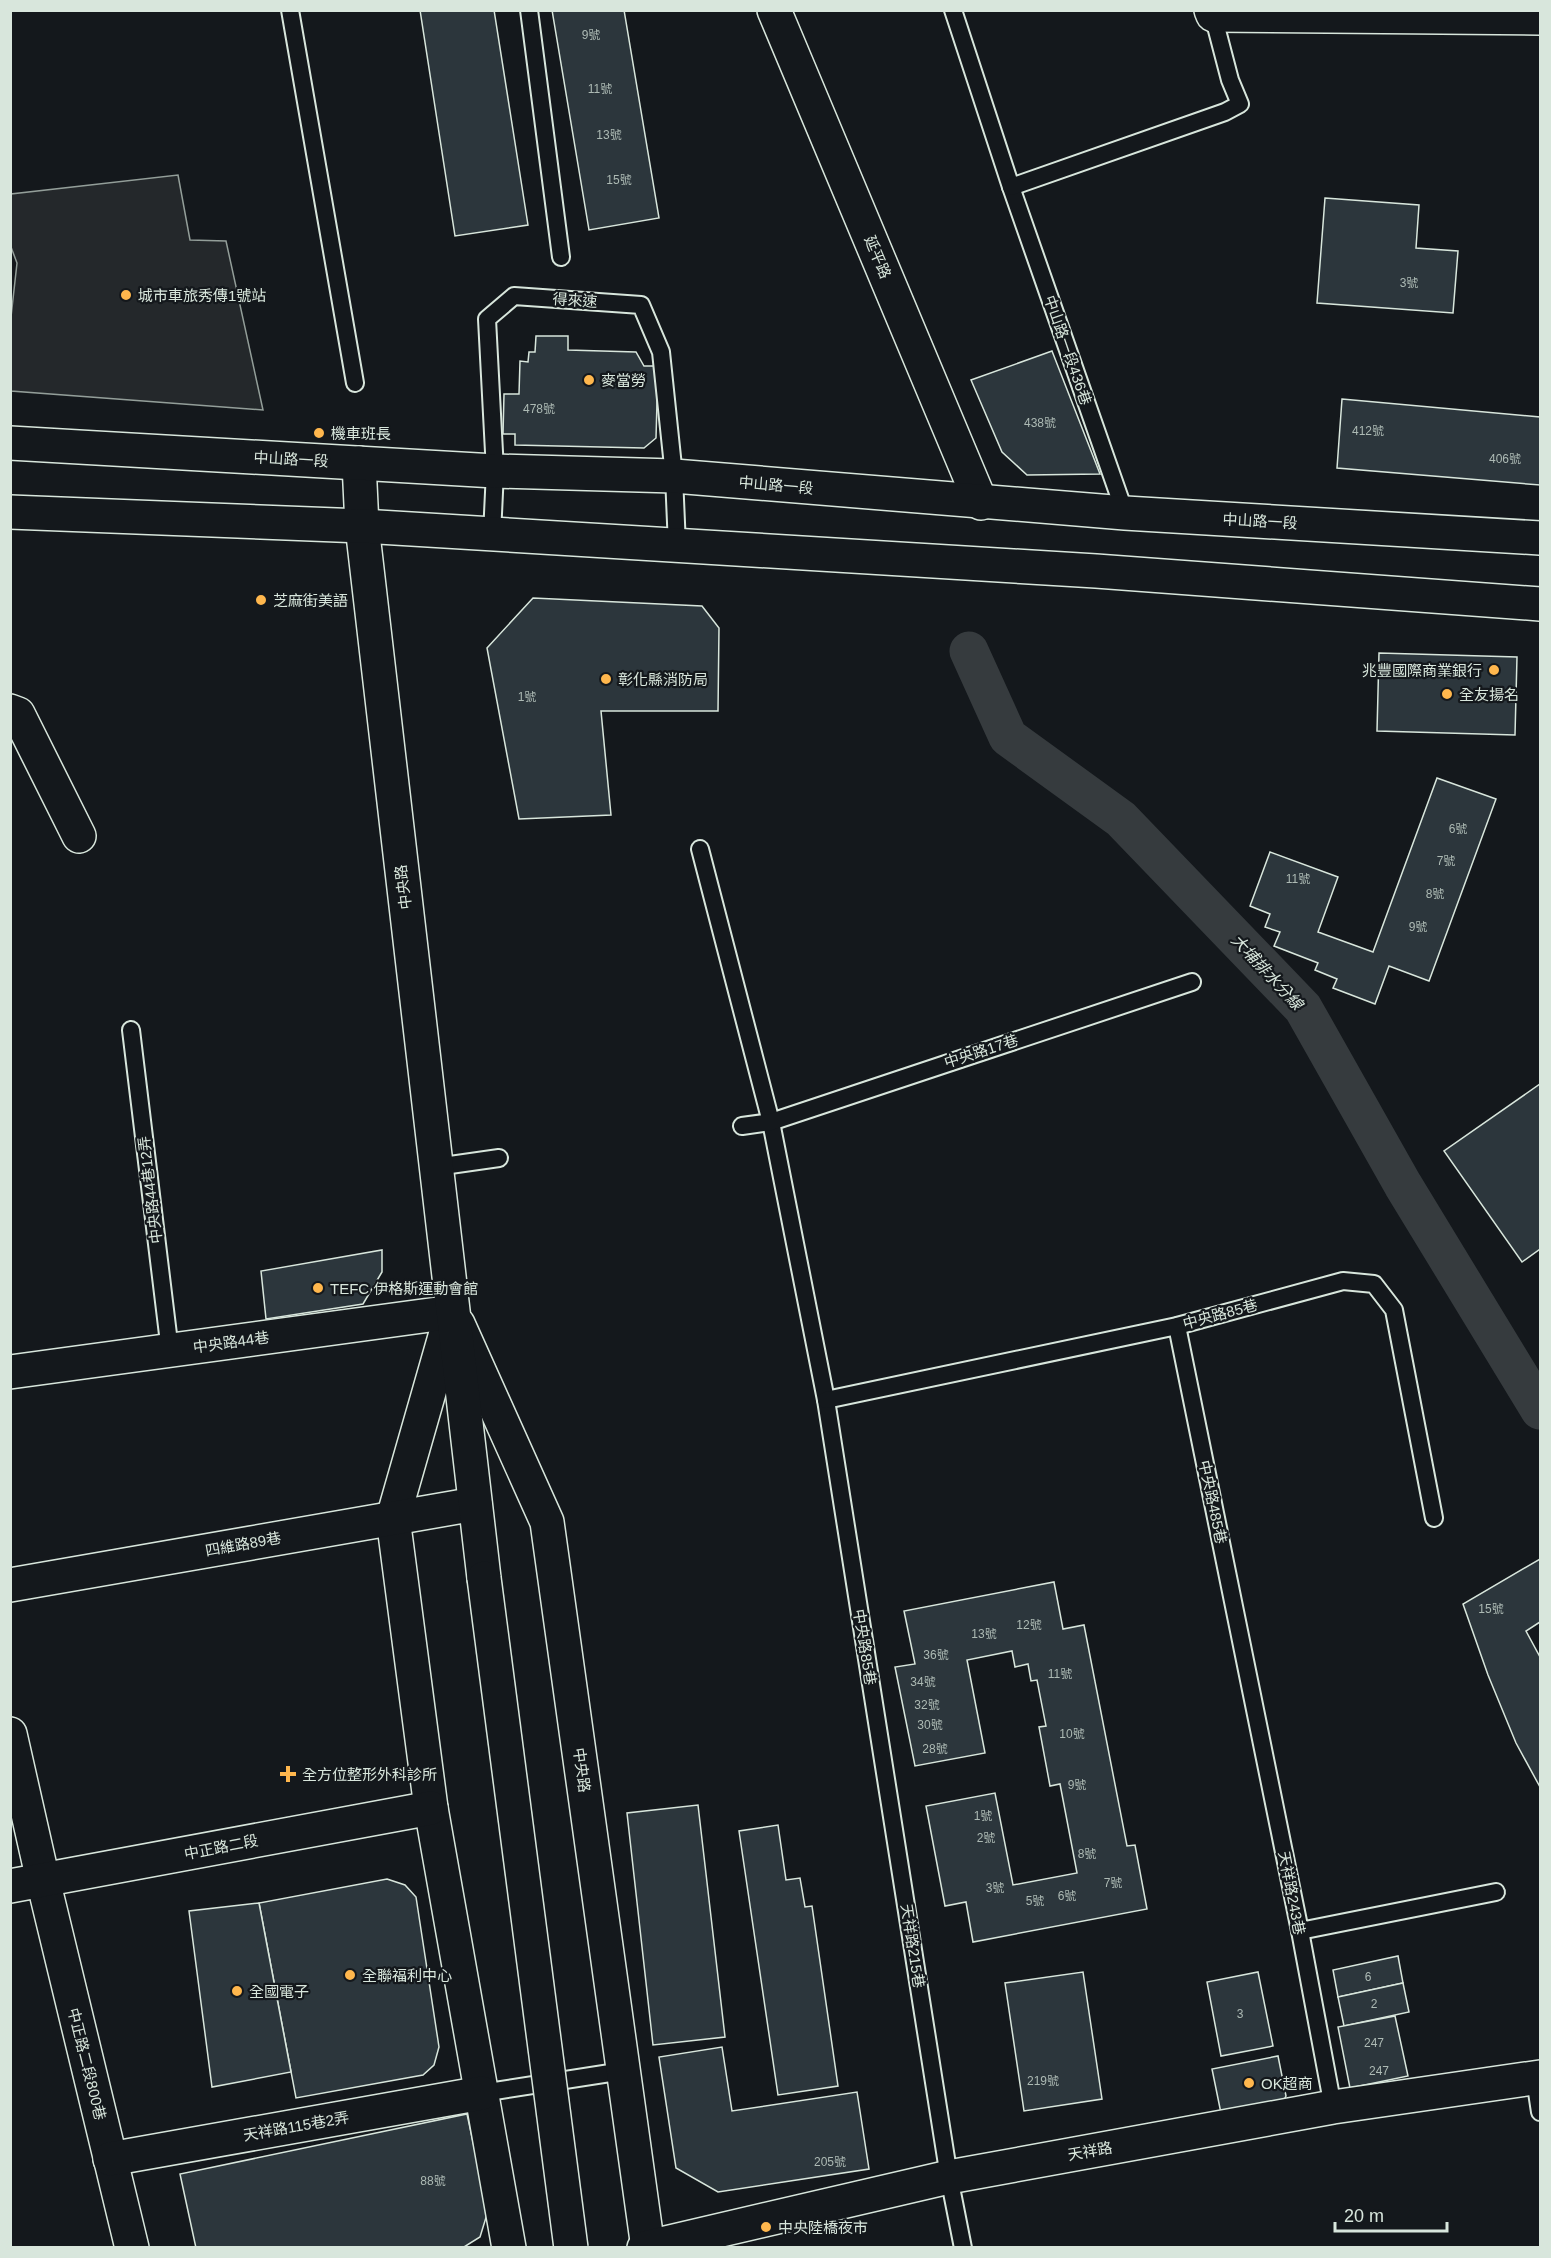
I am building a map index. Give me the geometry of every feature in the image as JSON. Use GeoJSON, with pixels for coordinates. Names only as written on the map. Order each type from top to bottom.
{"type":"FeatureCollection","features":[{"type":"Feature","properties":{"kind":"street","name":"延平路"},"geometry":{"type":"LineString","coordinates":[[774,10],[981,503]]}},
{"type":"Feature","properties":{"kind":"street"},"geometry":{"type":"LineString","coordinates":[[1212,13],[1540,18]]}},
{"type":"Feature","properties":{"kind":"street","name":"中山路一段"},"geometry":{"type":"LineString","coordinates":[[10,443],[495,471],[674,476],[981,503],[1540,538]]}},
{"type":"Feature","properties":{"kind":"street","name":"中央路"},"geometry":{"type":"LineString","coordinates":[[359,463],[362,526],[452,1312],[484,1578],[571,2247]]}},
{"type":"Feature","properties":{"kind":"street"},"geometry":{"type":"LineString","coordinates":[[10,512],[362,526],[1096,571],[1540,604]]}},
{"type":"Feature","properties":{"kind":"street"},"geometry":{"type":"LineString","coordinates":[[10,711],[18,714],[79,836]]}},
{"type":"Feature","properties":{"kind":"street","name":"中央路"},"geometry":{"type":"LineString","coordinates":[[452,1312],[393,1518],[431,1808],[509,2247]]}},
{"type":"Feature","properties":{"kind":"street","name":"中央路"},"geometry":{"type":"LineString","coordinates":[[452,1312],[547,1522],[646,2247]]}},
{"type":"Feature","properties":{"kind":"street","name":"中央路44巷"},"geometry":{"type":"LineString","coordinates":[[10,1372],[452,1312]]}},
{"type":"Feature","properties":{"kind":"street","name":"四維路89巷"},"geometry":{"type":"LineString","coordinates":[[10,1584],[475,1504]]}},
{"type":"Feature","properties":{"kind":"street","name":"中正路二段800巷"},"geometry":{"type":"LineString","coordinates":[[10,1734],[132,2247]]}},
{"type":"Feature","properties":{"kind":"street","name":"中正路二段"},"geometry":{"type":"LineString","coordinates":[[10,1886],[431,1808]]}},
{"type":"Feature","properties":{"kind":"street","name":"天祥路"},"geometry":{"type":"LineString","coordinates":[[646,2247],[949,2177],[1332,2107],[1538,2078]]}},
{"type":"Feature","properties":{"kind":"street","name":"天祥路115巷2弄"},"geometry":{"type":"LineString","coordinates":[[110,2159],[482,2093]]}},
{"type":"Feature","properties":{"kind":"lane"},"geometry":{"type":"LineString","coordinates":[[290,10],[355,384]]}},
{"type":"Feature","properties":{"kind":"lane"},"geometry":{"type":"LineString","coordinates":[[529,10],[561,257]]}},
{"type":"Feature","properties":{"kind":"lane","name":"中山路一段436巷"},"geometry":{"type":"LineString","coordinates":[[953,10],[1011,187],[1125,513]]}},
{"type":"Feature","properties":{"kind":"lane"},"geometry":{"type":"LineString","coordinates":[[1011,187],[1225,112],[1240,104],[1230,80],[1212,13]]}},
{"type":"Feature","properties":{"kind":"lane","name":"得來速"},"geometry":{"type":"LineString","coordinates":[[492,535],[495,471],[488,319],[514,296],[641,305],[662,352],[674,476],[677,546]]}},
{"type":"Feature","properties":{"kind":"lane"},"geometry":{"type":"LineString","coordinates":[[700,849],[771,1122]]}},
{"type":"Feature","properties":{"kind":"lane","name":"中央路17巷"},"geometry":{"type":"LineString","coordinates":[[742,1126],[771,1122],[1192,982]]}},
{"type":"Feature","properties":{"kind":"lane","name":"中央路44巷12弄"},"geometry":{"type":"LineString","coordinates":[[131,1030],[170,1351]]}},
{"type":"Feature","properties":{"kind":"lane","name":"中央路85巷"},"geometry":{"type":"LineString","coordinates":[[771,1122],[826,1400],[876,1716]]}},
{"type":"Feature","properties":{"kind":"lane"},"geometry":{"type":"LineString","coordinates":[[436,1167],[499,1158]]}},
{"type":"Feature","properties":{"kind":"lane","name":"中央路85巷"},"geometry":{"type":"LineString","coordinates":[[826,1400],[1177,1326],[1343,1281],[1374,1284],[1394,1310],[1434,1518]]}},
{"type":"Feature","properties":{"kind":"lane","name":"中央路485巷"},"geometry":{"type":"LineString","coordinates":[[1177,1326],[1249,1679]]}},
{"type":"Feature","properties":{"kind":"lane","name":"天祥路243巷"},"geometry":{"type":"LineString","coordinates":[[1249,1679],[1300,1930],[1332,2107]]}},
{"type":"Feature","properties":{"kind":"lane","name":"天祥路215巷"},"geometry":{"type":"LineString","coordinates":[[876,1716],[949,2177],[963,2247]]}},
{"type":"Feature","properties":{"kind":"lane"},"geometry":{"type":"LineString","coordinates":[[1300,1930],[1496,1892]]}},
{"type":"Feature","properties":{"kind":"lane"},"geometry":{"type":"LineString","coordinates":[[482,2093],[623,2071]]}},
{"type":"Feature","properties":{"kind":"lane"},"geometry":{"type":"LineString","coordinates":[[1538,2078],[1540,2112]]}},
{"type":"Feature","properties":{"kind":"shaded area","name":"城市車旅秀傳1號站"},"geometry":{"type":"Polygon","coordinates":[[[178,175],[190,240],[226,241],[263,410],[11,391],[10,326],[17,263],[11,247],[11,194],[178,175]]]}},
{"type":"Feature","properties":{"kind":"building"},"geometry":{"type":"Polygon","coordinates":[[[420,10],[494,10],[528,225],[455,236],[420,10]]]}},
{"type":"Feature","properties":{"kind":"building"},"geometry":{"type":"Polygon","coordinates":[[[552,10],[624,10],[659,218],[589,230],[552,10]]]}},
{"type":"Feature","properties":{"kind":"building"},"geometry":{"type":"Polygon","coordinates":[[[1325,198],[1419,205],[1416,248],[1458,251],[1453,313],[1317,303],[1325,198]]]}},
{"type":"Feature","properties":{"kind":"building","name":"麥當勞"},"geometry":{"type":"Polygon","coordinates":[[[536,336],[568,336],[568,350],[636,352],[644,366],[658,366],[656,438],[644,448],[515,445],[515,434],[503,434],[504,394],[519,394],[520,361],[528,362],[529,352],[535,352],[536,336]]]}},
{"type":"Feature","properties":{"kind":"building"},"geometry":{"type":"Polygon","coordinates":[[[1052,351],[1100,474],[1027,475],[1002,452],[971,380],[1052,351]]]}},
{"type":"Feature","properties":{"kind":"building"},"geometry":{"type":"Polygon","coordinates":[[[1342,399],[1540,417],[1540,485],[1337,468],[1342,399]]]}},
{"type":"Feature","properties":{"kind":"building","name":"彰化縣消防局"},"geometry":{"type":"Polygon","coordinates":[[[533,598],[702,606],[719,628],[718,711],[601,711],[611,815],[519,819],[487,648],[533,598]]]}},
{"type":"Feature","properties":{"kind":"building","name":"全友揚名"},"geometry":{"type":"Polygon","coordinates":[[[1379,653],[1517,657],[1515,735],[1377,731],[1379,653]]]}},
{"type":"Feature","properties":{"kind":"building"},"geometry":{"type":"Polygon","coordinates":[[[1437,778],[1496,799],[1429,981],[1389,966],[1375,1004],[1333,988],[1337,979],[1315,970],[1318,963],[1274,946],[1280,932],[1265,927],[1270,914],[1250,906],[1270,852],[1338,877],[1318,932],[1373,952],[1437,778]]]}},
{"type":"Feature","properties":{"kind":"building"},"geometry":{"type":"Polygon","coordinates":[[[1540,1084],[1540,1249],[1522,1262],[1444,1151],[1540,1084]]]}},
{"type":"Feature","properties":{"kind":"building","name":"TEFC 伊格斯運動會館"},"geometry":{"type":"Polygon","coordinates":[[[382,1250],[382,1272],[363,1304],[266,1319],[261,1271],[382,1250]]]}},
{"type":"Feature","properties":{"kind":"building"},"geometry":{"type":"Polygon","coordinates":[[[1540,1559],[1540,1622],[1526,1631],[1540,1657],[1540,1787],[1516,1743],[1488,1675],[1463,1604],[1540,1559]]]}},
{"type":"Feature","properties":{"kind":"building"},"geometry":{"type":"Polygon","coordinates":[[[1054,1582],[1063,1629],[1084,1625],[1127,1846],[1135,1845],[1147,1909],[973,1942],[966,1902],[945,1906],[926,1806],[995,1793],[1013,1885],[1077,1873],[1060,1784],[1050,1786],[1039,1727],[1046,1726],[1037,1680],[1031,1681],[1028,1664],[1015,1667],[1012,1651],[967,1660],[985,1753],[915,1766],[895,1667],[915,1664],[904,1611],[1054,1582]]]}},
{"type":"Feature","properties":{"kind":"building"},"geometry":{"type":"Polygon","coordinates":[[[698,1805],[725,2037],[653,2045],[627,1813],[698,1805]]]}},
{"type":"Feature","properties":{"kind":"building"},"geometry":{"type":"Polygon","coordinates":[[[778,1825],[786,1880],[800,1878],[805,1907],[812,1906],[838,2086],[778,2095],[739,1831],[778,1825]]]}},
{"type":"Feature","properties":{"kind":"building","name":"全聯福利中心"},"geometry":{"type":"Polygon","coordinates":[[[387,1879],[405,1885],[416,1897],[439,2047],[434,2065],[423,2075],[296,2098],[259,1903],[387,1879]]]}},
{"type":"Feature","properties":{"kind":"building","name":"全國電子"},"geometry":{"type":"Polygon","coordinates":[[[259,1903],[291,2072],[212,2087],[189,1911],[259,1903]]]}},
{"type":"Feature","properties":{"kind":"building"},"geometry":{"type":"Polygon","coordinates":[[[1398,1956],[1403,1983],[1338,1997],[1333,1970],[1398,1956]]]}},
{"type":"Feature","properties":{"kind":"building"},"geometry":{"type":"Polygon","coordinates":[[[1083,1972],[1102,2099],[1024,2111],[1005,1983],[1083,1972]]]}},
{"type":"Feature","properties":{"kind":"building"},"geometry":{"type":"Polygon","coordinates":[[[1258,1972],[1273,2046],[1221,2056],[1207,1982],[1258,1972]]]}},
{"type":"Feature","properties":{"kind":"building"},"geometry":{"type":"Polygon","coordinates":[[[1403,1983],[1409,2012],[1344,2026],[1338,1997],[1403,1983]]]}},
{"type":"Feature","properties":{"kind":"building"},"geometry":{"type":"Polygon","coordinates":[[[1395,2016],[1408,2076],[1350,2088],[1338,2027],[1395,2016]]]}},
{"type":"Feature","properties":{"kind":"building"},"geometry":{"type":"Polygon","coordinates":[[[722,2047],[732,2111],[857,2092],[869,2169],[718,2192],[676,2168],[659,2057],[722,2047]]]}},
{"type":"Feature","properties":{"kind":"building","name":"OK超商"},"geometry":{"type":"Polygon","coordinates":[[[1278,2056],[1286,2096],[1278,2112],[1223,2123],[1212,2069],[1278,2056]]]}},
{"type":"Feature","properties":{"kind":"building"},"geometry":{"type":"Polygon","coordinates":[[[467,2114],[488,2211],[480,2237],[464,2247],[196,2248],[180,2174],[467,2114]]]}},
{"type":"Feature","properties":{"kind":"waterway","name":"大埔排水分線"},"geometry":{"type":"LineString","coordinates":[[969,651],[1008,737],[1121,819],[1303,1008],[1403,1185],[1540,1410]]}},
{"type":"Feature","properties":{"kind":"place","name":"城市車旅秀傳1號站"},"geometry":{"type":"Point","coordinates":[126,295]}},
{"type":"Feature","properties":{"kind":"place","name":"麥當勞"},"geometry":{"type":"Point","coordinates":[589,380]}},
{"type":"Feature","properties":{"kind":"place","name":"機車班長"},"geometry":{"type":"Point","coordinates":[319,433]}},
{"type":"Feature","properties":{"kind":"place","name":"芝麻街美語"},"geometry":{"type":"Point","coordinates":[261,600]}},
{"type":"Feature","properties":{"kind":"place","name":"兆豐國際商業銀行"},"geometry":{"type":"Point","coordinates":[1494,670]}},
{"type":"Feature","properties":{"kind":"place","name":"彰化縣消防局"},"geometry":{"type":"Point","coordinates":[606,679]}},
{"type":"Feature","properties":{"kind":"place","name":"全友揚名"},"geometry":{"type":"Point","coordinates":[1447,694]}},
{"type":"Feature","properties":{"kind":"place","name":"TEFC 伊格斯運動會館"},"geometry":{"type":"Point","coordinates":[318,1288]}},
{"type":"Feature","properties":{"kind":"place","name":"全方位整形外科診所"},"geometry":{"type":"Point","coordinates":[288,1774]}},
{"type":"Feature","properties":{"kind":"place","name":"全聯福利中心"},"geometry":{"type":"Point","coordinates":[350,1975]}},
{"type":"Feature","properties":{"kind":"place","name":"全國電子"},"geometry":{"type":"Point","coordinates":[237,1991]}},
{"type":"Feature","properties":{"kind":"place","name":"OK超商"},"geometry":{"type":"Point","coordinates":[1249,2083]}},
{"type":"Feature","properties":{"kind":"place","name":"中央陸橋夜市"},"geometry":{"type":"Point","coordinates":[766,2227]}}]}
